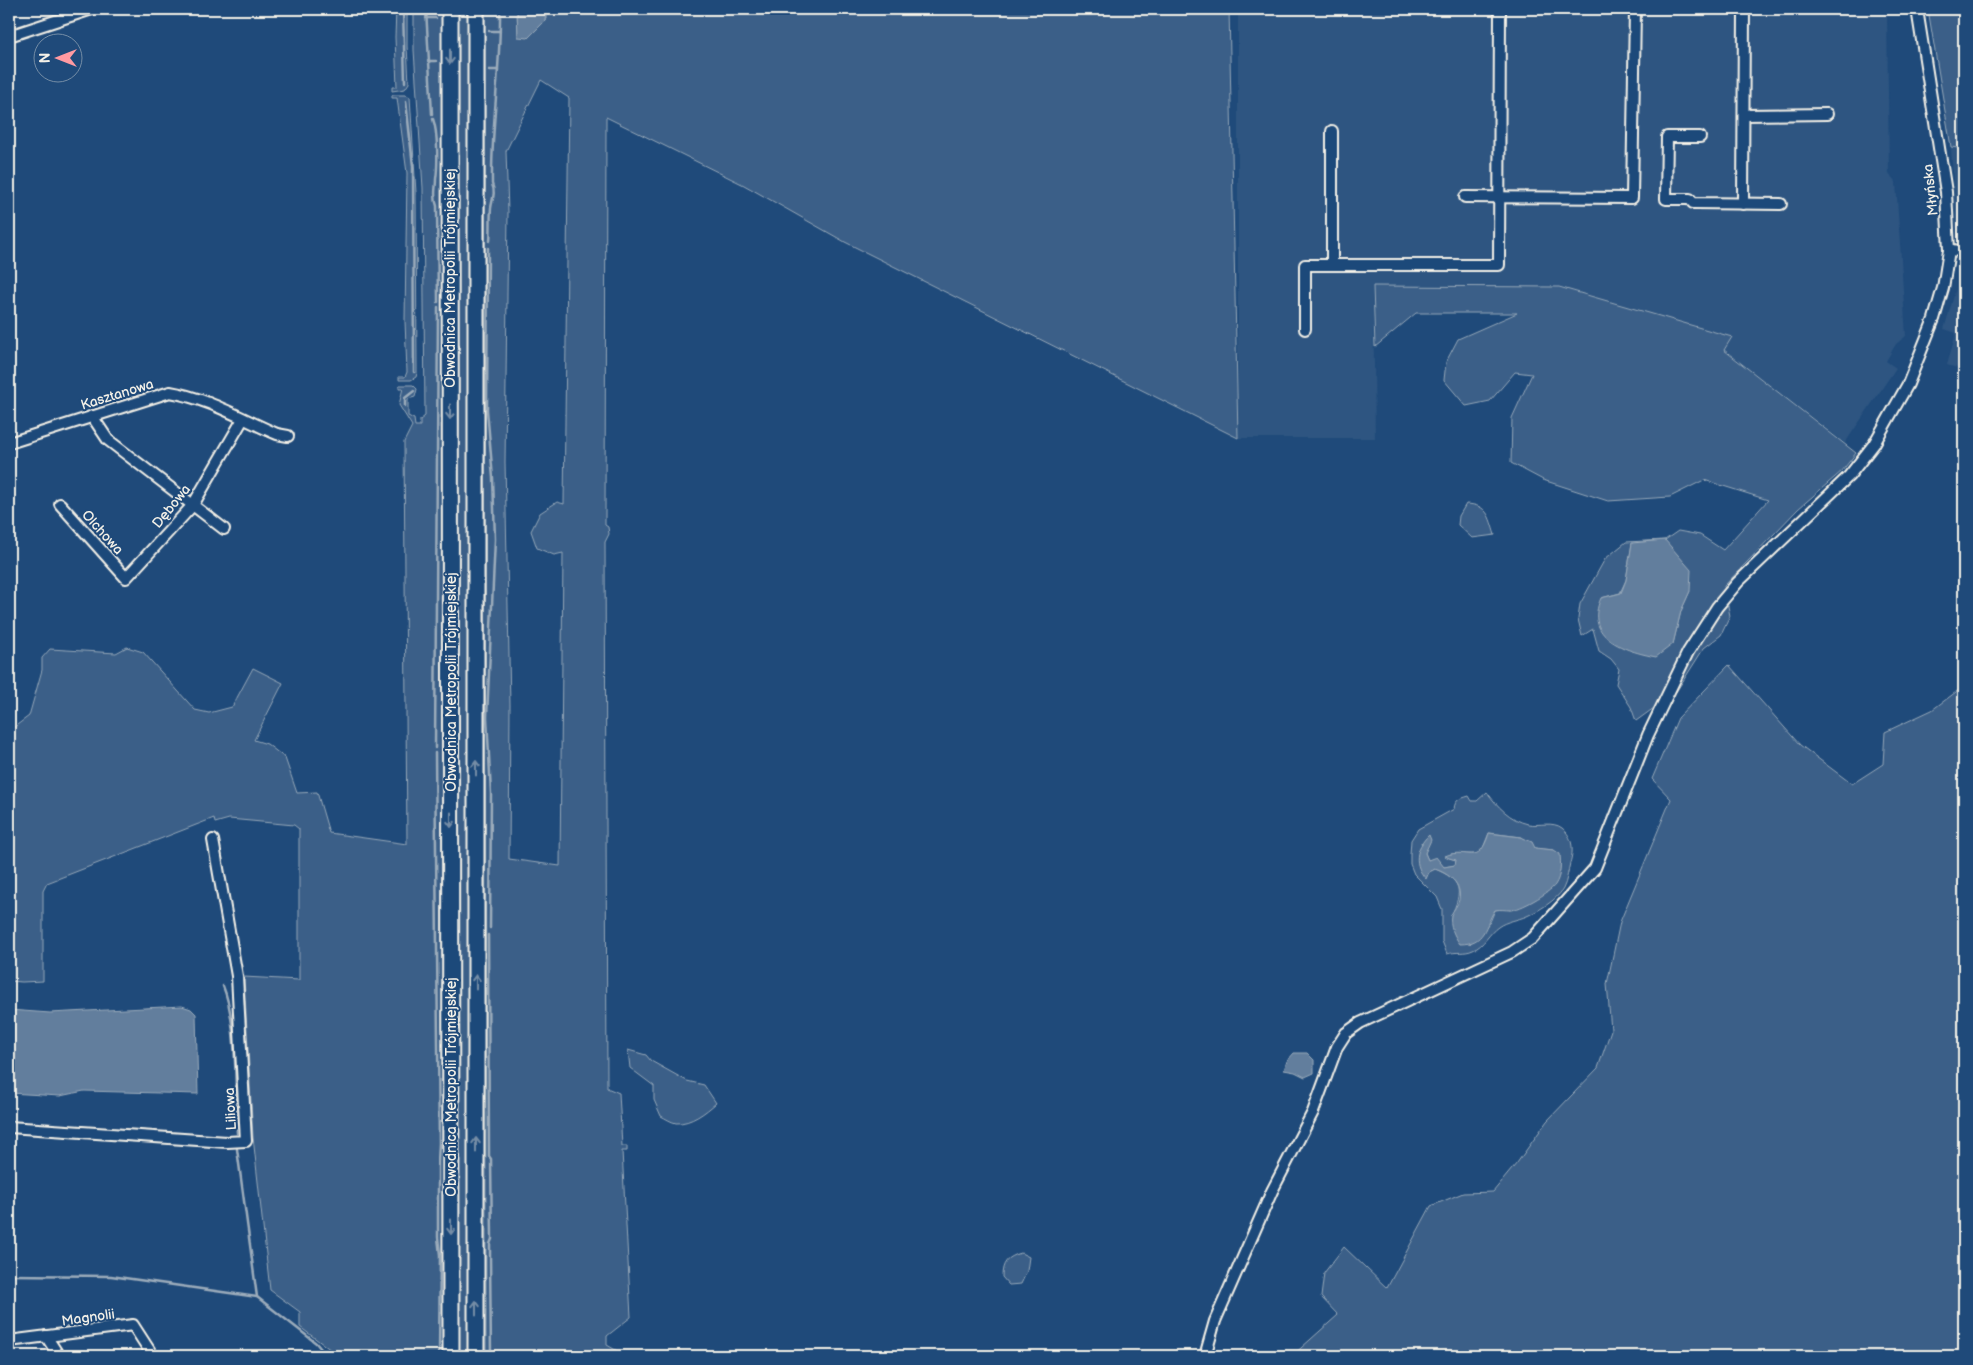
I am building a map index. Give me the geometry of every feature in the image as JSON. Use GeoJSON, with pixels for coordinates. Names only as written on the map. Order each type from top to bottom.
{"type":"FeatureCollection","features":[{"type":"Feature","properties":{"kind":"highway","name":"Obwodnica Metropolii Trójmiejskiej"},"geometry":{"type":"LineString","coordinates":[[450,9],[451,1356]]}},
{"type":"Feature","properties":{"kind":"highway","name":"Obwodnica Metropolii Trójmiejskiej"},"geometry":{"type":"LineString","coordinates":[[476,9],[476,1356]]}},
{"type":"Feature","properties":{"kind":"street"},"geometry":{"type":"LineString","coordinates":[[9,36],[92,9]]}},
{"type":"Feature","properties":{"kind":"street"},"geometry":{"type":"LineString","coordinates":[[1305,329],[1305,265],[1499,265],[1500,9]]}},
{"type":"Feature","properties":{"kind":"street"},"geometry":{"type":"LineString","coordinates":[[1465,197],[1632,198],[1635,9]]}},
{"type":"Feature","properties":{"kind":"street"},"geometry":{"type":"LineString","coordinates":[[1743,204],[1744,9]]}},
{"type":"Feature","properties":{"kind":"street","name":"Młyńska"},"geometry":{"type":"LineString","coordinates":[[1205,1356],[1215,1321],[1272,1191],[1313,1112],[1337,1047],[1346,1033],[1360,1024],[1512,952],[1533,938],[1595,868],[1648,735],[1688,652],[1717,607],[1738,582],[1850,476],[1874,444],[1908,384],[1934,319],[1943,288],[1949,250],[1946,192],[1917,9]]}},
{"type":"Feature","properties":{"kind":"street"},"geometry":{"type":"LineString","coordinates":[[1744,115],[1827,114]]}},
{"type":"Feature","properties":{"kind":"street"},"geometry":{"type":"LineString","coordinates":[[1332,131],[1332,265]]}},
{"type":"Feature","properties":{"kind":"street"},"geometry":{"type":"LineString","coordinates":[[1700,137],[1667,137],[1666,199],[1690,199],[1693,203],[1780,204]]}},
{"type":"Feature","properties":{"kind":"street"},"geometry":{"type":"LineString","coordinates":[[1949,250],[1964,251]]}},
{"type":"Feature","properties":{"kind":"street","name":"Kasztanowa"},"geometry":{"type":"LineString","coordinates":[[9,443],[170,392],[204,401],[277,434],[288,436]]}},
{"type":"Feature","properties":{"kind":"street"},"geometry":{"type":"LineString","coordinates":[[92,416],[108,440],[224,530]]}},
{"type":"Feature","properties":{"kind":"street","name":"Dębowa"},"geometry":{"type":"LineString","coordinates":[[126,578],[193,505],[243,419]]}},
{"type":"Feature","properties":{"kind":"street","name":"Olchowa"},"geometry":{"type":"LineString","coordinates":[[60,504],[126,578]]}},
{"type":"Feature","properties":{"kind":"street","name":"Liliowa"},"geometry":{"type":"LineString","coordinates":[[9,1127],[227,1142],[246,1141],[237,976],[213,840]]}},
{"type":"Feature","properties":{"kind":"street","name":"Magnolii"},"geometry":{"type":"LineString","coordinates":[[9,1341],[133,1325],[153,1356]]}},
{"type":"Feature","properties":{"kind":"street"},"geometry":{"type":"LineString","coordinates":[[46,1336],[59,1356]]}},
{"type":"Feature","properties":{"kind":"shaded area"},"geometry":{"type":"Polygon","coordinates":[[[396,9],[407,9],[409,83],[405,89],[392,91],[392,87],[397,87],[396,9]]]}},
{"type":"Feature","properties":{"kind":"shaded area"},"geometry":{"type":"Polygon","coordinates":[[[414,9],[443,9],[442,850],[444,1356],[339,1356],[300,1327],[300,1312],[270,1290],[253,1137],[244,977],[299,980],[299,829],[294,825],[229,819],[215,823],[214,818],[47,883],[43,891],[43,981],[9,981],[9,731],[29,716],[42,670],[42,658],[50,649],[116,653],[127,647],[143,652],[195,710],[209,713],[232,707],[253,668],[283,683],[254,740],[267,744],[285,758],[297,793],[317,792],[329,833],[407,844],[404,442],[412,426],[399,405],[403,388],[399,388],[399,385],[413,385],[417,389],[415,397],[408,399],[408,416],[414,419],[415,426],[420,426],[420,420],[425,416],[423,188],[414,50],[414,9]]]}},
{"type":"Feature","properties":{"kind":"shaded area"},"geometry":{"type":"Polygon","coordinates":[[[456,9],[471,9],[473,1356],[458,1356],[456,9]]]}},
{"type":"Feature","properties":{"kind":"shaded area"},"geometry":{"type":"Polygon","coordinates":[[[485,9],[517,9],[518,37],[546,20],[546,9],[1229,9],[1238,438],[845,242],[744,185],[606,117],[605,525],[608,527],[609,534],[605,542],[607,1088],[619,1093],[622,1146],[627,1146],[627,1151],[622,1151],[631,1317],[607,1336],[607,1345],[626,1356],[486,1356],[485,9]],[[541,80],[506,151],[508,212],[505,462],[510,705],[509,859],[560,866],[563,553],[554,555],[537,548],[531,531],[540,513],[557,502],[564,504],[569,98],[541,80]]]}},
{"type":"Feature","properties":{"kind":"shaded area"},"geometry":{"type":"Polygon","coordinates":[[[517,9],[546,9],[545,21],[528,38],[518,37],[517,9]]]}},
{"type":"Feature","properties":{"kind":"shaded area"},"geometry":{"type":"Polygon","coordinates":[[[1238,9],[1887,9],[1889,174],[1896,182],[1906,336],[1896,344],[1886,361],[1896,368],[1845,443],[1723,350],[1731,337],[1559,287],[1373,287],[1375,438],[1238,438],[1238,9]]]}},
{"type":"Feature","properties":{"kind":"shaded area"},"geometry":{"type":"Polygon","coordinates":[[[1928,9],[1964,9],[1964,149],[1951,147],[1928,9]]]}},
{"type":"Feature","properties":{"kind":"shaded area"},"geometry":{"type":"Polygon","coordinates":[[[392,95],[406,95],[410,97],[416,193],[417,373],[416,377],[411,380],[399,380],[399,377],[405,377],[407,372],[405,321],[407,173],[397,98],[392,98],[392,95]]]}},
{"type":"Feature","properties":{"kind":"shaded area"},"geometry":{"type":"Polygon","coordinates":[[[1951,147],[1964,149],[1964,237],[1956,227],[1951,147]]]}},
{"type":"Feature","properties":{"kind":"shaded area"},"geometry":{"type":"Polygon","coordinates":[[[1964,262],[1964,370],[1947,365],[1956,333],[1944,329],[1964,262]]]}},
{"type":"Feature","properties":{"kind":"shaded area"},"geometry":{"type":"Polygon","coordinates":[[[1373,286],[1559,287],[1732,337],[1724,350],[1856,453],[1842,471],[1798,509],[1724,586],[1730,616],[1721,635],[1704,648],[1676,692],[1636,721],[1631,707],[1616,684],[1619,669],[1611,659],[1599,651],[1593,629],[1582,636],[1578,619],[1580,604],[1605,559],[1626,542],[1665,540],[1678,531],[1700,535],[1723,550],[1768,500],[1704,480],[1670,497],[1608,501],[1543,480],[1511,463],[1512,418],[1532,374],[1515,372],[1490,401],[1466,406],[1444,380],[1446,362],[1458,339],[1517,313],[1416,313],[1375,347],[1373,286]],[[1632,543],[1626,580],[1620,593],[1601,598],[1673,644],[1681,611],[1690,591],[1632,543]]]}},
{"type":"Feature","properties":{"kind":"shaded area"},"geometry":{"type":"Polygon","coordinates":[[[1466,504],[1483,509],[1489,517],[1495,535],[1472,538],[1458,525],[1459,516],[1466,504]]]}},
{"type":"Feature","properties":{"kind":"shaded area"},"geometry":{"type":"Polygon","coordinates":[[[1665,540],[1691,570],[1690,591],[1681,611],[1673,644],[1656,657],[1632,651],[1610,640],[1602,633],[1598,623],[1597,612],[1601,598],[1621,593],[1626,580],[1632,543],[1665,540]]]}},
{"type":"Feature","properties":{"kind":"shaded area"},"geometry":{"type":"Polygon","coordinates":[[[1729,665],[1800,745],[1852,784],[1883,764],[1885,732],[1932,710],[1964,686],[1964,1356],[1292,1356],[1338,1315],[1321,1297],[1324,1273],[1344,1247],[1387,1288],[1431,1206],[1463,1193],[1493,1192],[1517,1163],[1547,1121],[1598,1068],[1611,1030],[1607,984],[1620,922],[1671,799],[1652,779],[1678,718],[1729,665]]]}},
{"type":"Feature","properties":{"kind":"shaded area"},"geometry":{"type":"Polygon","coordinates":[[[1487,792],[1510,816],[1521,822],[1528,824],[1550,824],[1562,828],[1570,840],[1571,858],[1563,889],[1552,901],[1527,916],[1501,925],[1477,948],[1467,952],[1447,954],[1442,941],[1442,909],[1437,897],[1414,874],[1410,864],[1411,840],[1418,829],[1454,809],[1455,803],[1458,800],[1469,796],[1472,801],[1477,801],[1487,792]],[[1489,833],[1483,848],[1478,854],[1450,854],[1449,858],[1457,860],[1455,865],[1444,867],[1432,860],[1428,860],[1425,853],[1426,847],[1421,842],[1429,872],[1435,869],[1444,873],[1451,877],[1458,887],[1457,900],[1451,916],[1470,944],[1490,922],[1495,910],[1505,908],[1510,910],[1531,902],[1554,850],[1534,848],[1522,837],[1489,833]]]}},
{"type":"Feature","properties":{"kind":"shaded area"},"geometry":{"type":"Polygon","coordinates":[[[1489,833],[1521,837],[1532,842],[1535,848],[1554,850],[1560,854],[1559,874],[1555,885],[1547,892],[1515,909],[1495,910],[1480,937],[1475,941],[1460,944],[1451,926],[1451,915],[1459,900],[1456,884],[1450,877],[1435,869],[1429,872],[1426,879],[1419,868],[1418,851],[1429,835],[1431,840],[1425,853],[1428,860],[1436,857],[1444,867],[1455,865],[1456,860],[1445,856],[1460,853],[1476,853],[1485,844],[1489,833]]]}},
{"type":"Feature","properties":{"kind":"shaded area"},"geometry":{"type":"Polygon","coordinates":[[[182,1006],[191,1009],[196,1014],[198,1094],[84,1091],[60,1096],[9,1093],[9,1010],[50,1013],[182,1006]]]}},
{"type":"Feature","properties":{"kind":"shaded area"},"geometry":{"type":"Polygon","coordinates":[[[628,1050],[646,1055],[651,1061],[687,1081],[704,1085],[716,1103],[703,1114],[687,1122],[676,1123],[661,1116],[654,1100],[654,1086],[630,1068],[628,1050]]]}},
{"type":"Feature","properties":{"kind":"shaded area"},"geometry":{"type":"Polygon","coordinates":[[[1294,1053],[1307,1053],[1314,1060],[1314,1073],[1305,1077],[1295,1072],[1284,1070],[1287,1061],[1294,1053]]]}},
{"type":"Feature","properties":{"kind":"shaded area"},"geometry":{"type":"Polygon","coordinates":[[[1021,1253],[1029,1257],[1027,1271],[1021,1284],[1009,1285],[1002,1277],[1004,1264],[1012,1256],[1021,1253]]]}},
{"type":"Feature","properties":{"kind":"waterway"},"geometry":{"type":"LineString","coordinates":[[403,9],[405,82]]}},
{"type":"Feature","properties":{"kind":"waterway"},"geometry":{"type":"LineString","coordinates":[[426,9],[432,114]]}},
{"type":"Feature","properties":{"kind":"waterway"},"geometry":{"type":"LineString","coordinates":[[490,241],[491,208],[494,193],[492,162],[500,9]]}},
{"type":"Feature","properties":{"kind":"waterway"},"geometry":{"type":"LineString","coordinates":[[426,18],[436,18]]}},
{"type":"Feature","properties":{"kind":"waterway"},"geometry":{"type":"LineString","coordinates":[[489,31],[500,31]]}},
{"type":"Feature","properties":{"kind":"waterway"},"geometry":{"type":"LineString","coordinates":[[428,61],[436,61]]}},
{"type":"Feature","properties":{"kind":"waterway"},"geometry":{"type":"LineString","coordinates":[[489,70],[498,70]]}},
{"type":"Feature","properties":{"kind":"waterway"},"geometry":{"type":"LineString","coordinates":[[406,101],[413,166],[414,372]]}},
{"type":"Feature","properties":{"kind":"waterway"},"geometry":{"type":"LineString","coordinates":[[433,119],[437,149],[435,196],[437,206],[438,302]]}},
{"type":"Feature","properties":{"kind":"waterway"},"geometry":{"type":"LineString","coordinates":[[488,248],[487,410],[493,478],[495,539],[487,717],[491,794],[490,928]]}},
{"type":"Feature","properties":{"kind":"waterway"},"geometry":{"type":"LineString","coordinates":[[435,748],[438,307]]}},
{"type":"Feature","properties":{"kind":"waterway"},"geometry":{"type":"LineString","coordinates":[[405,406],[405,398],[414,391]]}},
{"type":"Feature","properties":{"kind":"waterway"},"geometry":{"type":"LineString","coordinates":[[435,753],[439,1143],[438,1237],[440,1255],[439,1356]]}},
{"type":"Feature","properties":{"kind":"waterway"},"geometry":{"type":"LineString","coordinates":[[488,935],[489,1156],[491,1159],[492,1239],[490,1244],[491,1356]]}},
{"type":"Feature","properties":{"kind":"waterway"},"geometry":{"type":"LineString","coordinates":[[223,986],[228,1001],[233,1038],[237,1133]]}},
{"type":"Feature","properties":{"kind":"waterway"},"geometry":{"type":"LineString","coordinates":[[237,1149],[257,1297],[316,1343],[327,1356]]}},
{"type":"Feature","properties":{"kind":"waterway"},"geometry":{"type":"LineString","coordinates":[[9,1275],[111,1276],[257,1297]]}}]}
